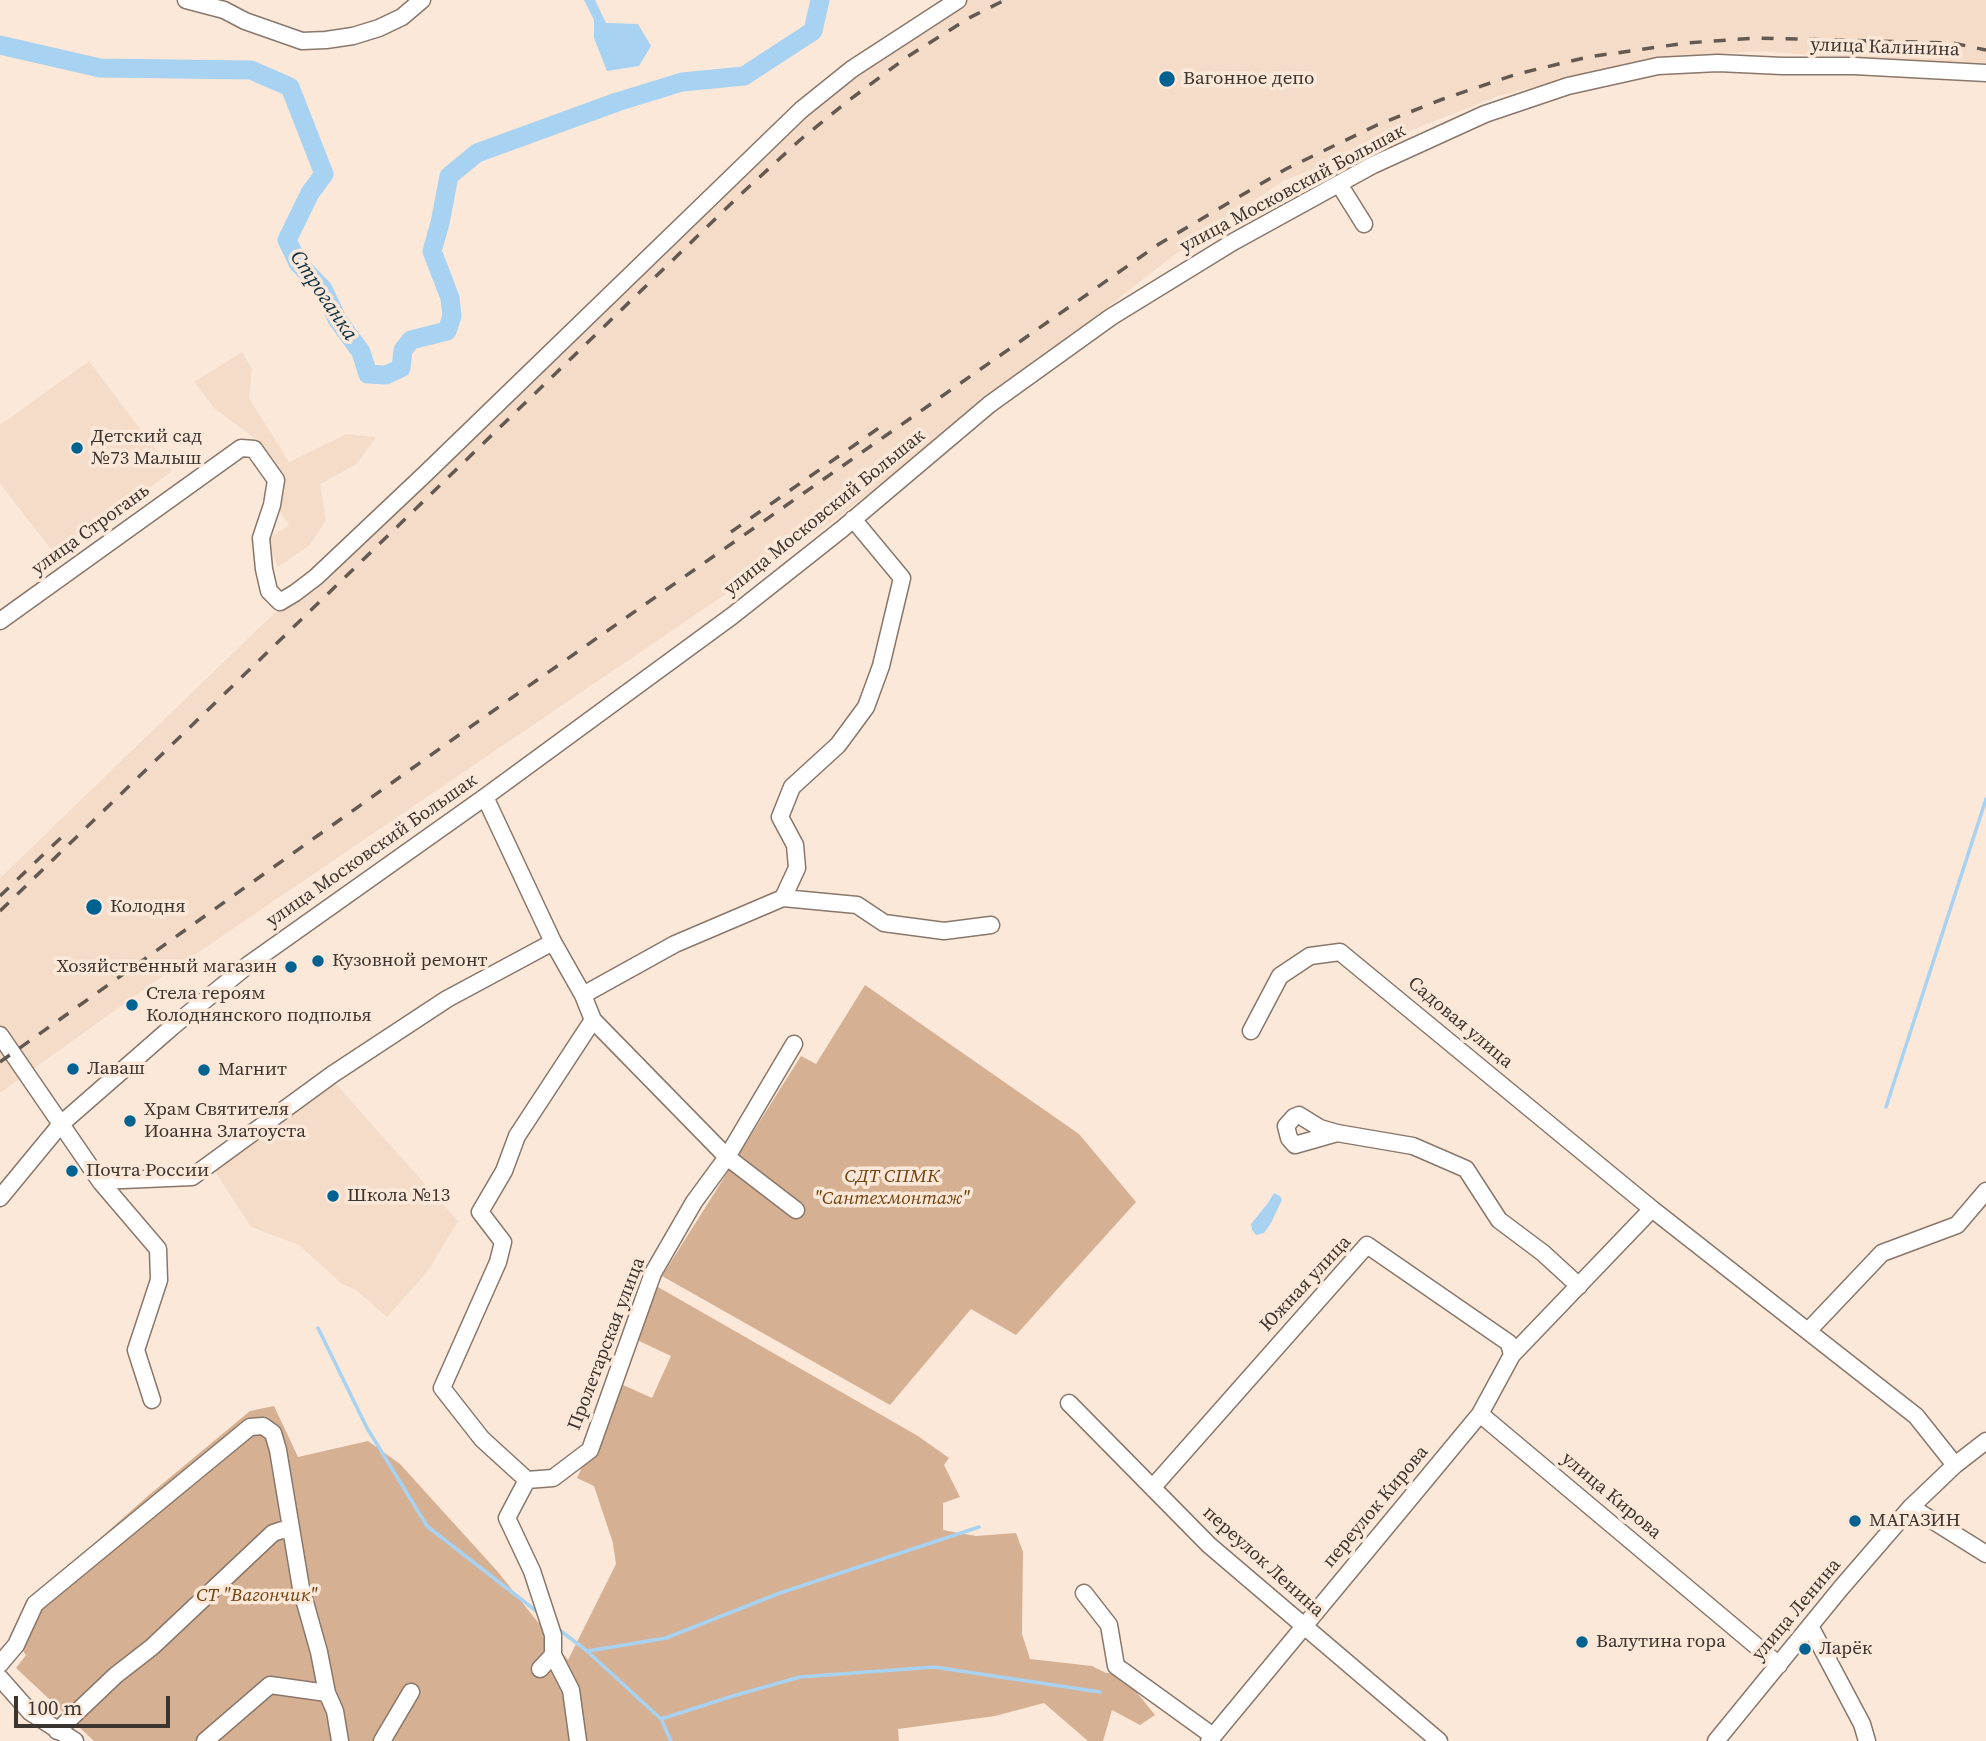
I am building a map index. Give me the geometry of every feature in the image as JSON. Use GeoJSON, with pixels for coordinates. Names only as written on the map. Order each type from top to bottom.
{"type":"FeatureCollection","features":[{"type":"Feature","properties":{"kind":"street"},"geometry":{"type":"LineString","coordinates":[[186,0],[224,10],[245,21],[302,41],[353,36],[379,28],[402,17],[422,0]]}},
{"type":"Feature","properties":{"kind":"street","name":"улица Строгань"},"geometry":{"type":"LineString","coordinates":[[0,621],[241,448],[254,449],[276,480],[272,505],[261,538],[269,591],[280,601],[295,593],[316,577],[424,475],[801,110],[852,69],[958,0]]}},
{"type":"Feature","properties":{"kind":"street","name":"улица Московский Большак"},"geometry":{"type":"LineString","coordinates":[[0,1198],[61,1124],[248,965],[485,797],[732,616],[990,404],[1111,317],[1233,242],[1373,165],[1485,114],[1568,86],[1658,66],[1718,63],[1782,66]]}},
{"type":"Feature","properties":{"kind":"street","name":"улица Калинина"},"geometry":{"type":"LineString","coordinates":[[1782,66],[1854,66],[1986,73]]}},
{"type":"Feature","properties":{"kind":"street"},"geometry":{"type":"LineString","coordinates":[[1339,184],[1364,224]]}},
{"type":"Feature","properties":{"kind":"street"},"geometry":{"type":"LineString","coordinates":[[783,898],[797,868],[795,845],[780,817],[792,787],[838,745],[866,708],[881,666],[902,578],[853,519]]}},
{"type":"Feature","properties":{"kind":"street"},"geometry":{"type":"LineString","coordinates":[[485,797],[593,1020],[727,1157],[796,1210]]}},
{"type":"Feature","properties":{"kind":"street"},"geometry":{"type":"LineString","coordinates":[[583,995],[675,944],[783,898],[857,905],[884,923],[944,931],[991,925]]}},
{"type":"Feature","properties":{"kind":"street"},"geometry":{"type":"LineString","coordinates":[[100,1181],[192,1177],[333,1074],[447,999],[554,942]]}},
{"type":"Feature","properties":{"kind":"street","name":"Садовая улица"},"geometry":{"type":"LineString","coordinates":[[1251,1031],[1280,976],[1310,956],[1340,952],[1652,1209],[1916,1416],[1955,1465]]}},
{"type":"Feature","properties":{"kind":"street"},"geometry":{"type":"LineString","coordinates":[[578,1741],[571,1690],[553,1655],[553,1635],[532,1571],[507,1518],[527,1480],[481,1439],[442,1388],[498,1262],[503,1242],[480,1212],[504,1171],[517,1136],[593,1020]]}},
{"type":"Feature","properties":{"kind":"street"},"geometry":{"type":"LineString","coordinates":[[0,1035],[100,1181],[159,1249],[159,1280],[136,1350],[152,1400]]}},
{"type":"Feature","properties":{"kind":"street","name":"Пролетарская улица"},"geometry":{"type":"LineString","coordinates":[[527,1480],[553,1478],[590,1450],[653,1273],[694,1202],[727,1157],[794,1044]]}},
{"type":"Feature","properties":{"kind":"street"},"geometry":{"type":"LineString","coordinates":[[1337,1133],[1413,1146],[1466,1169],[1499,1220],[1543,1253],[1579,1286]]}},
{"type":"Feature","properties":{"kind":"street"},"geometry":{"type":"LineString","coordinates":[[1808,1331],[1882,1253],[1957,1225],[1986,1191]]}},
{"type":"Feature","properties":{"kind":"street"},"geometry":{"type":"LineString","coordinates":[[1480,1414],[1515,1347],[1579,1286],[1652,1209]]}},
{"type":"Feature","properties":{"kind":"street","name":"Южная улица"},"geometry":{"type":"LineString","coordinates":[[1153,1487],[1367,1245],[1515,1347]]}},
{"type":"Feature","properties":{"kind":"street","name":"переулок Ленина"},"geometry":{"type":"LineString","coordinates":[[1069,1403],[1209,1545],[1439,1741]]}},
{"type":"Feature","properties":{"kind":"street","name":"переулок Кирова"},"geometry":{"type":"LineString","coordinates":[[1211,1739],[1480,1414]]}},
{"type":"Feature","properties":{"kind":"street","name":"улица Кирова"},"geometry":{"type":"LineString","coordinates":[[1480,1414],[1779,1665]]}},
{"type":"Feature","properties":{"kind":"street"},"geometry":{"type":"LineString","coordinates":[[0,1664],[16,1645],[36,1604],[250,1427],[263,1426],[273,1433],[278,1450],[301,1588],[327,1693],[335,1711],[340,1741]]}},
{"type":"Feature","properties":{"kind":"street","name":"улица Ленина"},"geometry":{"type":"LineString","coordinates":[[1716,1741],[1912,1507],[1955,1465],[1986,1441]]}},
{"type":"Feature","properties":{"kind":"street"},"geometry":{"type":"LineString","coordinates":[[1912,1507],[1986,1554]]}},
{"type":"Feature","properties":{"kind":"street"},"geometry":{"type":"LineString","coordinates":[[57,1731],[117,1675],[152,1647],[272,1533],[290,1531]]}},
{"type":"Feature","properties":{"kind":"street"},"geometry":{"type":"LineString","coordinates":[[1084,1593],[1109,1625],[1116,1666],[1211,1739]]}},
{"type":"Feature","properties":{"kind":"street"},"geometry":{"type":"LineString","coordinates":[[1810,1626],[1862,1724],[1867,1741]]}},
{"type":"Feature","properties":{"kind":"street"},"geometry":{"type":"LineString","coordinates":[[540,1669],[553,1655]]}},
{"type":"Feature","properties":{"kind":"street"},"geometry":{"type":"LineString","coordinates":[[0,1678],[30,1712],[75,1741]]}},
{"type":"Feature","properties":{"kind":"street"},"geometry":{"type":"LineString","coordinates":[[205,1741],[270,1685],[327,1693]]}},
{"type":"Feature","properties":{"kind":"street"},"geometry":{"type":"LineString","coordinates":[[382,1741],[411,1692]]}},
{"type":"Feature","properties":{"kind":"shaded area"},"geometry":{"type":"Polygon","coordinates":[[[954,0],[1986,0],[1986,66],[1756,51],[1639,61],[1498,96],[1283,181],[1173,256],[832,522],[153,983],[0,1093],[0,878],[791,114],[954,0]]]}},
{"type":"Feature","properties":{"kind":"shaded area"},"geometry":{"type":"Polygon","coordinates":[[[242,352],[252,369],[249,398],[289,462],[347,434],[376,437],[357,464],[320,484],[326,520],[310,545],[278,567],[267,540],[289,525],[278,509],[285,491],[277,464],[260,442],[215,409],[194,382],[242,352]]]}},
{"type":"Feature","properties":{"kind":"shaded area","name":"Детский сад №73 Малыш"},"geometry":{"type":"Polygon","coordinates":[[[89,361],[172,471],[58,558],[0,484],[0,425],[89,361]]]}},
{"type":"Feature","properties":{"kind":"shaded area","name":"Школа №13"},"geometry":{"type":"Polygon","coordinates":[[[335,1083],[458,1221],[428,1271],[387,1317],[356,1290],[342,1284],[299,1245],[251,1227],[214,1170],[335,1083]]]}},
{"type":"Feature","properties":{"kind":"green space","name":"СДТ СПМК \"Сантехмонтаж\""},"geometry":{"type":"Polygon","coordinates":[[[865,985],[1079,1134],[1136,1202],[1016,1335],[971,1309],[890,1405],[662,1276],[801,1056],[816,1064],[865,985]]]}},
{"type":"Feature","properties":{"kind":"green space","name":"СТ \"Вагончик\""},"geometry":{"type":"Polygon","coordinates":[[[651,1283],[918,1436],[949,1458],[944,1465],[960,1497],[943,1503],[943,1530],[976,1536],[1016,1533],[1023,1552],[1022,1634],[1030,1659],[1092,1666],[1106,1673],[1121,1673],[1155,1715],[1140,1725],[1112,1710],[1103,1741],[1088,1741],[1044,1703],[995,1716],[898,1729],[899,1741],[94,1741],[16,1668],[26,1655],[11,1636],[30,1600],[250,1411],[274,1406],[298,1457],[368,1441],[400,1464],[498,1572],[568,1660],[616,1564],[613,1543],[594,1486],[577,1478],[621,1384],[652,1398],[671,1356],[633,1338],[651,1283]]]}},
{"type":"Feature","properties":{"kind":"water"},"geometry":{"type":"Polygon","coordinates":[[[584,0],[595,0],[606,23],[638,24],[651,46],[639,66],[607,71],[594,38],[594,20],[584,0]]]}},
{"type":"Feature","properties":{"kind":"water"},"geometry":{"type":"Polygon","coordinates":[[[1274,1193],[1282,1200],[1264,1233],[1256,1235],[1251,1224],[1274,1193]]]}},
{"type":"Feature","properties":{"kind":"waterway","name":"Строганка"},"geometry":{"type":"LineString","coordinates":[[0,45],[100,68],[251,70],[290,87],[324,174],[310,193],[287,240],[298,263],[323,289],[337,319],[361,352],[368,374],[386,375],[401,368],[403,350],[411,340],[447,331],[452,316],[450,298],[432,251],[449,176],[477,153],[617,102],[682,82],[744,76],[813,31],[820,0]]}},
{"type":"Feature","properties":{"kind":"waterway"},"geometry":{"type":"LineString","coordinates":[[1886,1107],[1986,799]]}},
{"type":"Feature","properties":{"kind":"waterway"},"geometry":{"type":"LineString","coordinates":[[318,1328],[367,1428],[427,1526],[540,1614]]}},
{"type":"Feature","properties":{"kind":"waterway"},"geometry":{"type":"LineString","coordinates":[[588,1651],[666,1638],[780,1593],[979,1527]]}},
{"type":"Feature","properties":{"kind":"waterway"},"geometry":{"type":"LineString","coordinates":[[557,1628],[587,1651],[661,1719],[671,1741]]}},
{"type":"Feature","properties":{"kind":"waterway"},"geometry":{"type":"LineString","coordinates":[[661,1719],[800,1677],[934,1667],[1100,1692]]}},
{"type":"Feature","properties":{"kind":"railway"},"geometry":{"type":"LineString","coordinates":[[0,911],[800,140],[907,57],[969,18],[1005,0]]}},
{"type":"Feature","properties":{"kind":"railway"},"geometry":{"type":"LineString","coordinates":[[0,1062],[473,725],[1159,244],[1286,169],[1377,125],[1443,99],[1517,74],[1588,57],[1686,43],[1756,38],[1953,43],[1986,50]]}},
{"type":"Feature","properties":{"kind":"railway"},"geometry":{"type":"LineString","coordinates":[[731,532],[883,425]]}},
{"type":"Feature","properties":{"kind":"railway"},"geometry":{"type":"LineString","coordinates":[[0,896],[68,831]]}},
{"type":"Feature","properties":{"kind":"place","name":"Вагонное депо"},"geometry":{"type":"Point","coordinates":[1167,79]}},
{"type":"Feature","properties":{"kind":"place","name":"Детский сад №73 Малыш"},"geometry":{"type":"Point","coordinates":[77,448]}},
{"type":"Feature","properties":{"kind":"place","name":"Колодня"},"geometry":{"type":"Point","coordinates":[94,907]}},
{"type":"Feature","properties":{"kind":"place","name":"Кузовной ремонт"},"geometry":{"type":"Point","coordinates":[318,961]}},
{"type":"Feature","properties":{"kind":"place","name":"Хозяйственный магазин"},"geometry":{"type":"Point","coordinates":[291,967]}},
{"type":"Feature","properties":{"kind":"place","name":"Стела героям Колоднянского подполья"},"geometry":{"type":"Point","coordinates":[132,1005]}},
{"type":"Feature","properties":{"kind":"place","name":"Лаваш"},"geometry":{"type":"Point","coordinates":[73,1069]}},
{"type":"Feature","properties":{"kind":"place","name":"Магнит"},"geometry":{"type":"Point","coordinates":[204,1070]}},
{"type":"Feature","properties":{"kind":"place","name":"Храм Святителя Иоанна Златоуста"},"geometry":{"type":"Point","coordinates":[130,1121]}},
{"type":"Feature","properties":{"kind":"place","name":"Почта России"},"geometry":{"type":"Point","coordinates":[72,1171]}},
{"type":"Feature","properties":{"kind":"place","name":"Школа №13"},"geometry":{"type":"Point","coordinates":[333,1196]}},
{"type":"Feature","properties":{"kind":"place","name":"МАГАЗИН"},"geometry":{"type":"Point","coordinates":[1855,1521]}},
{"type":"Feature","properties":{"kind":"place","name":"Валутина гора"},"geometry":{"type":"Point","coordinates":[1582,1642]}},
{"type":"Feature","properties":{"kind":"place","name":"Ларёк"},"geometry":{"type":"Point","coordinates":[1805,1649]}}]}
